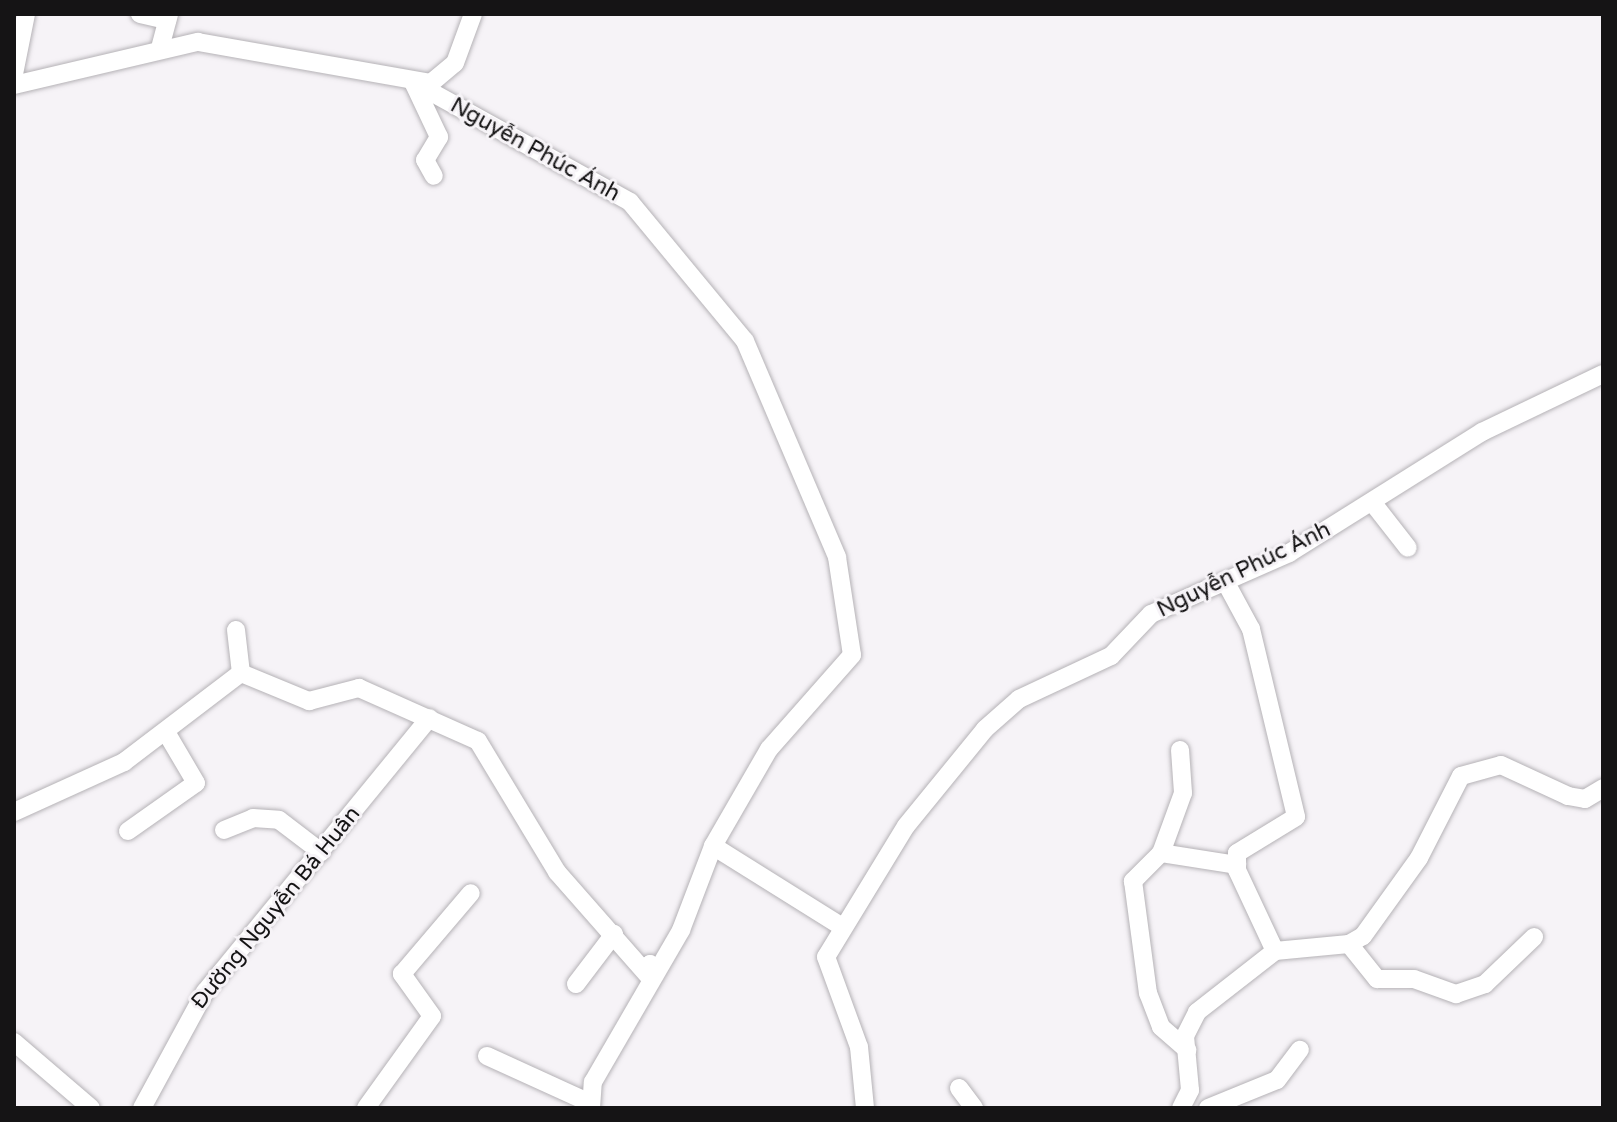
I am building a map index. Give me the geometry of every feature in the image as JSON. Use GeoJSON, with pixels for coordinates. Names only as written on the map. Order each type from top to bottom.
{"type":"FeatureCollection","features":[{"type":"Feature","properties":{"kind":"street"},"geometry":{"type":"LineString","coordinates":[[14,74],[26,14]]}},
{"type":"Feature","properties":{"kind":"street"},"geometry":{"type":"LineString","coordinates":[[140,14],[168,17],[160,48]]}},
{"type":"Feature","properties":{"kind":"street"},"geometry":{"type":"LineString","coordinates":[[14,85],[160,48],[234,45],[413,82],[446,75],[473,14]]}},
{"type":"Feature","properties":{"kind":"street"},"geometry":{"type":"LineString","coordinates":[[413,82],[439,137],[425,160],[434,176]]}},
{"type":"Feature","properties":{"kind":"street","name":"Nguyễn Phúc Ánh"},"geometry":{"type":"LineString","coordinates":[[413,82],[630,202],[745,341],[837,557],[852,655],[769,749],[713,846]]}},
{"type":"Feature","properties":{"kind":"street","name":"Nguyễn Phúc Ánh"},"geometry":{"type":"LineString","coordinates":[[865,1108],[859,1047],[824,963],[841,926],[906,826],[1002,712],[1111,656],[1151,614],[1225,581],[1372,502],[1482,432],[1603,374]]}},
{"type":"Feature","properties":{"kind":"street"},"geometry":{"type":"LineString","coordinates":[[1372,502],[1408,548]]}},
{"type":"Feature","properties":{"kind":"street"},"geometry":{"type":"LineString","coordinates":[[1225,581],[1251,629],[1296,817],[1237,853],[1237,865],[1275,951]]}},
{"type":"Feature","properties":{"kind":"street"},"geometry":{"type":"LineString","coordinates":[[236,630],[241,673]]}},
{"type":"Feature","properties":{"kind":"street"},"geometry":{"type":"LineString","coordinates":[[241,673],[309,701],[359,688],[429,718],[458,726],[487,751],[547,858],[651,979]]}},
{"type":"Feature","properties":{"kind":"street"},"geometry":{"type":"LineString","coordinates":[[14,812],[115,767],[166,732],[241,673]]}},
{"type":"Feature","properties":{"kind":"street","name":"Đường Nguyễn Bá Huân"},"geometry":{"type":"LineString","coordinates":[[142,1108],[205,992],[429,718]]}},
{"type":"Feature","properties":{"kind":"street"},"geometry":{"type":"LineString","coordinates":[[128,831],[196,783],[166,732]]}},
{"type":"Feature","properties":{"kind":"street"},"geometry":{"type":"LineString","coordinates":[[1180,750],[1183,793],[1161,853],[1140,866],[1133,881],[1144,931],[1142,974],[1161,1027],[1187,1050]]}},
{"type":"Feature","properties":{"kind":"street"},"geometry":{"type":"LineString","coordinates":[[1181,1108],[1190,1090],[1187,1050],[1197,1012],[1275,951],[1349,944],[1397,894],[1461,776],[1501,765],[1568,796],[1585,799],[1603,788]]}},
{"type":"Feature","properties":{"kind":"street"},"geometry":{"type":"LineString","coordinates":[[224,830],[253,818],[279,820],[321,852]]}},
{"type":"Feature","properties":{"kind":"street"},"geometry":{"type":"LineString","coordinates":[[487,1056],[590,1106],[593,1082],[651,979],[713,846],[841,926]]}},
{"type":"Feature","properties":{"kind":"street"},"geometry":{"type":"LineString","coordinates":[[1161,853],[1237,865]]}},
{"type":"Feature","properties":{"kind":"street"},"geometry":{"type":"LineString","coordinates":[[366,1108],[432,1016],[402,974],[471,893]]}},
{"type":"Feature","properties":{"kind":"street"},"geometry":{"type":"LineString","coordinates":[[576,984],[614,934]]}},
{"type":"Feature","properties":{"kind":"street"},"geometry":{"type":"LineString","coordinates":[[1349,944],[1377,979],[1414,979],[1456,994],[1485,984],[1534,937]]}},
{"type":"Feature","properties":{"kind":"street"},"geometry":{"type":"LineString","coordinates":[[14,1042],[91,1108]]}},
{"type":"Feature","properties":{"kind":"street"},"geometry":{"type":"LineString","coordinates":[[1208,1108],[1277,1080],[1300,1050]]}},
{"type":"Feature","properties":{"kind":"street"},"geometry":{"type":"LineString","coordinates":[[959,1088],[974,1108]]}}]}
